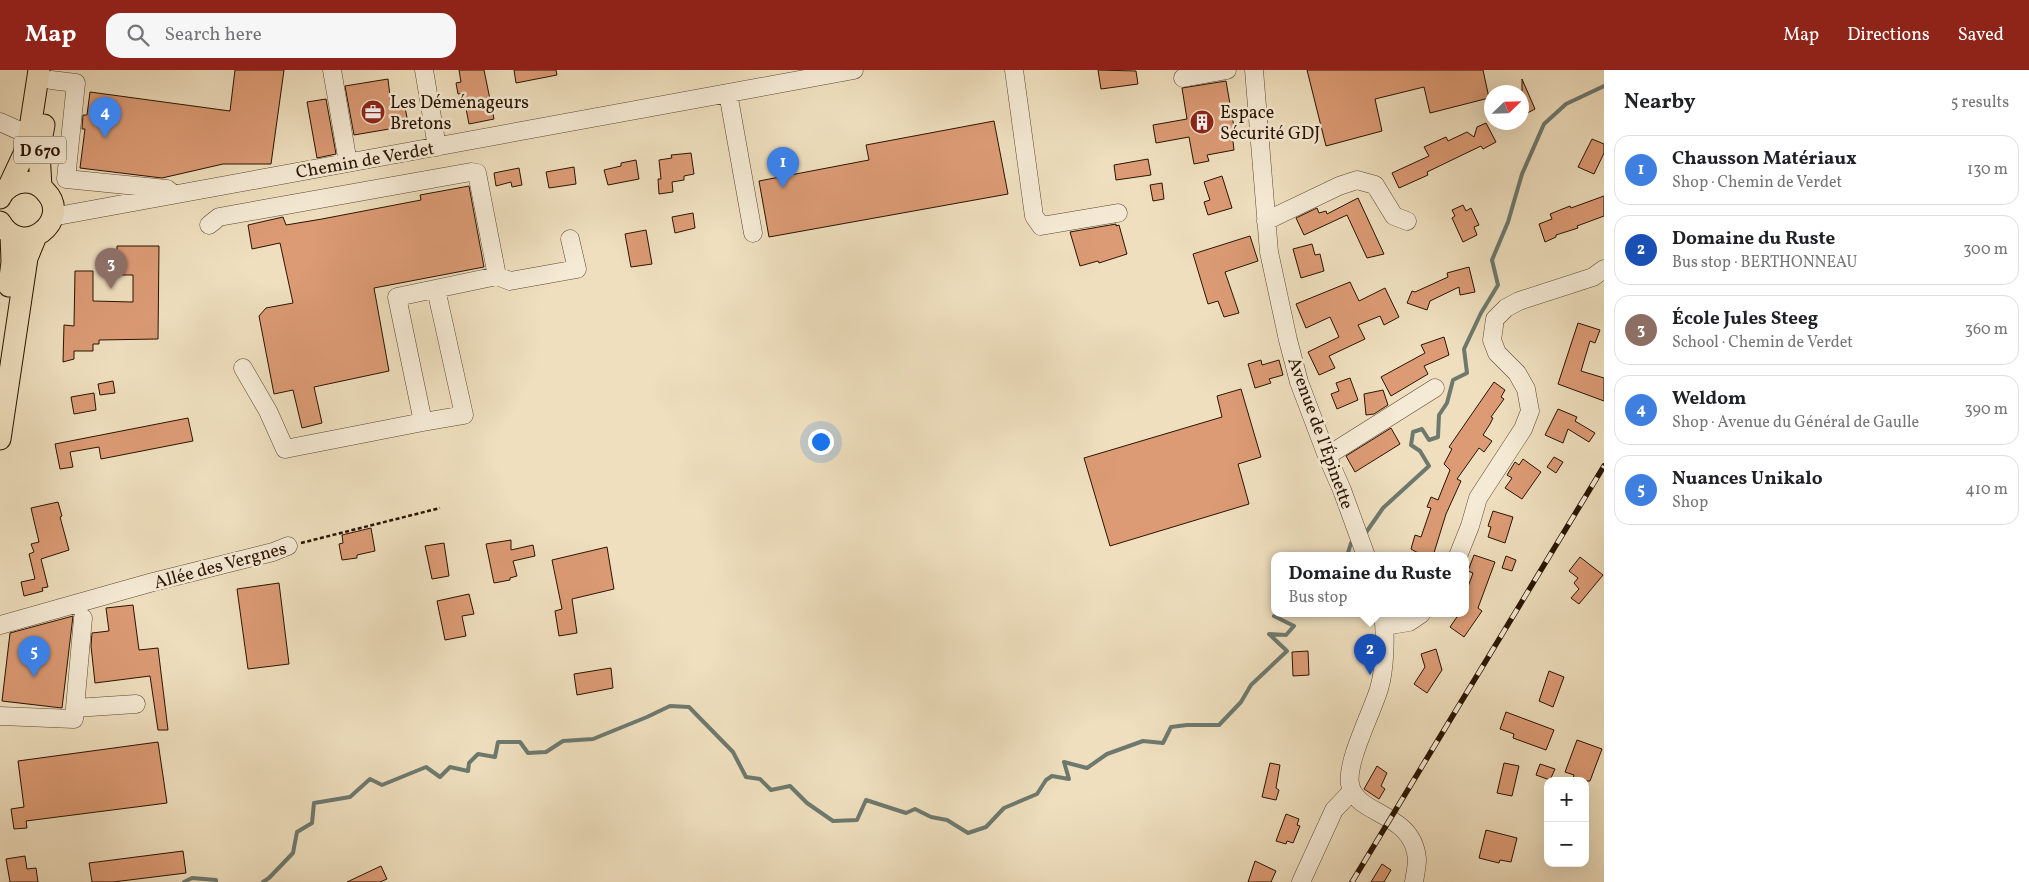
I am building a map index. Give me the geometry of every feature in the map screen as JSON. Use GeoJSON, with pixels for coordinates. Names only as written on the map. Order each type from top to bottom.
{"type":"FeatureCollection","features":[{"type":"Feature","properties":{"kind":"main road","name":"D 670"},"geometry":{"type":"LineString","coordinates":[[4,193],[24,154],[47,73]]}},
{"type":"Feature","properties":{"kind":"main road","name":"D 670"},"geometry":{"type":"LineString","coordinates":[[41,187],[40,152],[47,73]]}},
{"type":"Feature","properties":{"kind":"main road"},"geometry":{"type":"LineString","coordinates":[[0,439],[27,258],[36,236],[49,225],[52,217],[52,200],[41,187],[25,182],[16,183],[4,193]]}},
{"type":"Feature","properties":{"kind":"main road"},"geometry":{"type":"LineString","coordinates":[[5,228],[19,238],[36,236]]}},
{"type":"Feature","properties":{"kind":"main road"},"geometry":{"type":"LineString","coordinates":[[0,351],[12,262],[5,228]]}},
{"type":"Feature","properties":{"kind":"street"},"geometry":{"type":"LineString","coordinates":[[332,70],[348,163]]}},
{"type":"Feature","properties":{"kind":"street"},"geometry":{"type":"LineString","coordinates":[[424,70],[437,147]]}},
{"type":"Feature","properties":{"kind":"street"},"geometry":{"type":"LineString","coordinates":[[1014,70],[1034,216],[1042,226],[1058,225],[1118,213]]}},
{"type":"Feature","properties":{"kind":"street"},"geometry":{"type":"LineString","coordinates":[[1184,78],[1227,70]]}},
{"type":"Feature","properties":{"kind":"street","name":"Avenue de l'Épinette"},"geometry":{"type":"LineString","coordinates":[[1254,70],[1269,252],[1288,340],[1299,382],[1365,552]]}},
{"type":"Feature","properties":{"kind":"street","name":"Chemin de Verdet"},"geometry":{"type":"LineString","coordinates":[[52,217],[728,93],[787,76],[844,71]]}},
{"type":"Feature","properties":{"kind":"street"},"geometry":{"type":"LineString","coordinates":[[47,73],[79,80],[66,180],[167,189],[174,195]]}},
{"type":"Feature","properties":{"kind":"street"},"geometry":{"type":"LineString","coordinates":[[728,93],[753,232]]}},
{"type":"Feature","properties":{"kind":"street"},"geometry":{"type":"LineString","coordinates":[[0,122],[29,135]]}},
{"type":"Feature","properties":{"kind":"street"},"geometry":{"type":"LineString","coordinates":[[209,226],[219,217],[471,172],[477,173],[498,276]]}},
{"type":"Feature","properties":{"kind":"street"},"geometry":{"type":"LineString","coordinates":[[1266,221],[1339,186],[1357,180],[1375,185],[1394,216],[1407,222]]}},
{"type":"Feature","properties":{"kind":"street"},"geometry":{"type":"LineString","coordinates":[[423,422],[397,297],[498,276],[510,281],[577,269],[570,239]]}},
{"type":"Feature","properties":{"kind":"street"},"geometry":{"type":"LineString","coordinates":[[1460,552],[1478,498],[1523,429],[1530,411],[1526,389],[1517,373],[1497,353],[1492,340],[1495,320],[1506,308],[1519,301],[1593,277],[1604,269]]}},
{"type":"Feature","properties":{"kind":"street"},"geometry":{"type":"LineString","coordinates":[[243,368],[268,411],[285,449],[464,415],[436,289]]}},
{"type":"Feature","properties":{"kind":"street"},"geometry":{"type":"LineString","coordinates":[[1327,456],[1435,388]]}},
{"type":"Feature","properties":{"kind":"street","name":"Allée des Vergnes"},"geometry":{"type":"LineString","coordinates":[[0,625],[153,582],[273,552],[288,546]]}},
{"type":"Feature","properties":{"kind":"street"},"geometry":{"type":"LineString","coordinates":[[1414,882],[1417,861],[1415,850],[1404,828],[1359,800],[1352,792],[1349,782],[1352,767],[1379,688],[1384,620],[1409,622],[1416,617]]}},
{"type":"Feature","properties":{"kind":"street"},"geometry":{"type":"LineString","coordinates":[[0,716],[74,719],[83,618]]}},
{"type":"Feature","properties":{"kind":"street"},"geometry":{"type":"LineString","coordinates":[[75,708],[136,704]]}},
{"type":"Feature","properties":{"kind":"street"},"geometry":{"type":"LineString","coordinates":[[1301,882],[1334,810],[1352,792]]}},
{"type":"Feature","properties":{"kind":"path","name":"Allée des Vergnes"},"geometry":{"type":"LineString","coordinates":[[288,546],[440,508]]}},
{"type":"Feature","properties":{"kind":"building"},"geometry":{"type":"Polygon","coordinates":[[[235,70],[284,70],[271,164],[223,164],[162,178],[80,168],[85,129],[82,129],[83,115],[87,115],[90,92],[230,111],[235,70]]]}},
{"type":"Feature","properties":{"kind":"building"},"geometry":{"type":"Polygon","coordinates":[[[459,70],[484,70],[494,119],[469,124],[463,93],[458,94],[456,83],[461,82],[459,70]]]}},
{"type":"Feature","properties":{"kind":"building"},"geometry":{"type":"Polygon","coordinates":[[[514,70],[556,70],[557,75],[516,83],[514,70]]]}},
{"type":"Feature","properties":{"kind":"building"},"geometry":{"type":"Polygon","coordinates":[[[1098,70],[1136,71],[1138,84],[1101,89],[1098,70]]]}},
{"type":"Feature","properties":{"kind":"building"},"geometry":{"type":"Polygon","coordinates":[[[1307,70],[1483,70],[1486,85],[1484,85],[1484,99],[1430,113],[1424,87],[1375,99],[1382,131],[1326,146],[1307,70]]]}},
{"type":"Feature","properties":{"kind":"building"},"geometry":{"type":"Polygon","coordinates":[[[388,79],[391,105],[404,103],[408,122],[395,124],[395,128],[354,135],[345,86],[388,79]]]}},
{"type":"Feature","properties":{"kind":"building","name":"Espace Sécurité GDJ"},"geometry":{"type":"Polygon","coordinates":[[[1226,81],[1235,133],[1232,133],[1234,150],[1207,155],[1209,161],[1194,164],[1189,137],[1156,143],[1153,125],[1187,119],[1182,88],[1226,81]]]}},
{"type":"Feature","properties":{"kind":"building"},"geometry":{"type":"Polygon","coordinates":[[[1529,95],[1535,109],[1529,112],[1529,95]]]}},
{"type":"Feature","properties":{"kind":"building"},"geometry":{"type":"Polygon","coordinates":[[[326,99],[336,154],[317,158],[307,102],[326,99]]]}},
{"type":"Feature","properties":{"kind":"building"},"geometry":{"type":"Polygon","coordinates":[[[994,121],[1008,194],[769,237],[759,181],[869,160],[866,145],[994,121]]]}},
{"type":"Feature","properties":{"kind":"building"},"geometry":{"type":"Polygon","coordinates":[[[1484,124],[1484,130],[1490,130],[1496,142],[1483,149],[1481,146],[1427,172],[1428,175],[1399,188],[1392,173],[1429,156],[1424,147],[1446,137],[1448,141],[1467,132],[1474,137],[1477,127],[1484,124]]]}},
{"type":"Feature","properties":{"kind":"building"},"geometry":{"type":"Polygon","coordinates":[[[1592,139],[1604,144],[1604,153],[1594,174],[1578,167],[1592,139]]]}},
{"type":"Feature","properties":{"kind":"building"},"geometry":{"type":"Polygon","coordinates":[[[691,153],[694,174],[684,176],[684,180],[672,182],[673,192],[659,194],[658,179],[661,179],[659,160],[672,158],[671,155],[691,153]]]}},
{"type":"Feature","properties":{"kind":"building"},"geometry":{"type":"Polygon","coordinates":[[[1148,159],[1151,175],[1116,180],[1114,165],[1148,159]]]}},
{"type":"Feature","properties":{"kind":"building"},"geometry":{"type":"Polygon","coordinates":[[[636,160],[639,179],[608,185],[604,170],[621,166],[621,163],[636,160]]]}},
{"type":"Feature","properties":{"kind":"building"},"geometry":{"type":"Polygon","coordinates":[[[574,167],[576,184],[549,188],[546,172],[574,167]]]}},
{"type":"Feature","properties":{"kind":"building"},"geometry":{"type":"Polygon","coordinates":[[[519,168],[522,185],[512,187],[511,182],[496,186],[494,173],[519,168]]]}},
{"type":"Feature","properties":{"kind":"building"},"geometry":{"type":"Polygon","coordinates":[[[1222,176],[1232,208],[1208,215],[1204,202],[1210,200],[1204,182],[1222,176]]]}},
{"type":"Feature","properties":{"kind":"building"},"geometry":{"type":"Polygon","coordinates":[[[1162,183],[1164,199],[1153,201],[1150,185],[1162,183]]]}},
{"type":"Feature","properties":{"kind":"building"},"geometry":{"type":"Polygon","coordinates":[[[469,186],[484,267],[374,288],[389,371],[314,387],[322,423],[302,428],[293,390],[274,394],[259,316],[266,308],[293,303],[280,243],[252,249],[248,225],[283,217],[286,225],[322,219],[421,200],[420,195],[469,186]]]}},
{"type":"Feature","properties":{"kind":"building"},"geometry":{"type":"Polygon","coordinates":[[[1604,196],[1604,216],[1577,226],[1578,228],[1556,235],[1556,237],[1545,242],[1539,224],[1552,219],[1550,214],[1604,196]]]}},
{"type":"Feature","properties":{"kind":"building"},"geometry":{"type":"Polygon","coordinates":[[[1358,198],[1384,254],[1367,258],[1347,215],[1304,235],[1296,218],[1317,208],[1319,213],[1326,211],[1327,214],[1358,198]]]}},
{"type":"Feature","properties":{"kind":"building"},"geometry":{"type":"Polygon","coordinates":[[[1463,205],[1466,211],[1471,208],[1479,225],[1474,227],[1477,235],[1463,242],[1452,218],[1455,216],[1452,210],[1463,205]]]}},
{"type":"Feature","properties":{"kind":"building"},"geometry":{"type":"Polygon","coordinates":[[[693,213],[695,228],[675,233],[672,217],[693,213]]]}},
{"type":"Feature","properties":{"kind":"building"},"geometry":{"type":"Polygon","coordinates":[[[1116,224],[1116,226],[1119,225],[1127,254],[1099,263],[1098,261],[1080,266],[1070,232],[1116,224]]]}},
{"type":"Feature","properties":{"kind":"building"},"geometry":{"type":"Polygon","coordinates":[[[646,230],[652,264],[631,267],[625,234],[646,230]]]}},
{"type":"Feature","properties":{"kind":"building"},"geometry":{"type":"Polygon","coordinates":[[[1250,236],[1258,261],[1225,272],[1239,313],[1224,317],[1218,301],[1208,304],[1193,254],[1250,236]]]}},
{"type":"Feature","properties":{"kind":"building"},"geometry":{"type":"Polygon","coordinates":[[[1312,244],[1315,255],[1320,254],[1324,271],[1301,278],[1293,249],[1312,244]]]}},
{"type":"Feature","properties":{"kind":"building"},"geometry":{"type":"Polygon","coordinates":[[[117,246],[159,246],[158,339],[99,340],[99,344],[93,344],[93,351],[74,351],[74,359],[63,362],[64,325],[74,326],[75,271],[93,271],[93,301],[133,302],[133,275],[117,275],[117,246]]]}},
{"type":"Feature","properties":{"kind":"building"},"geometry":{"type":"Polygon","coordinates":[[[1469,267],[1475,292],[1460,295],[1459,287],[1430,301],[1427,310],[1407,303],[1412,291],[1415,292],[1448,277],[1447,273],[1469,267]]]}},
{"type":"Feature","properties":{"kind":"building"},"geometry":{"type":"Polygon","coordinates":[[[1350,282],[1359,301],[1385,288],[1399,317],[1384,325],[1380,316],[1358,325],[1365,339],[1329,356],[1335,368],[1319,375],[1308,352],[1339,337],[1330,317],[1306,328],[1296,304],[1350,282]]]}},
{"type":"Feature","properties":{"kind":"building"},"geometry":{"type":"Polygon","coordinates":[[[1578,323],[1600,330],[1595,343],[1590,341],[1581,371],[1604,378],[1604,401],[1558,384],[1578,323]]]}},
{"type":"Feature","properties":{"kind":"building"},"geometry":{"type":"Polygon","coordinates":[[[1444,337],[1449,355],[1424,366],[1428,374],[1391,396],[1381,377],[1425,353],[1421,345],[1444,337]]]}},
{"type":"Feature","properties":{"kind":"building"},"geometry":{"type":"Polygon","coordinates":[[[1261,360],[1262,365],[1279,360],[1283,375],[1269,379],[1271,383],[1255,388],[1248,364],[1261,360]]]}},
{"type":"Feature","properties":{"kind":"building"},"geometry":{"type":"Polygon","coordinates":[[[1350,378],[1358,400],[1337,409],[1331,394],[1339,391],[1336,383],[1350,378]]]}},
{"type":"Feature","properties":{"kind":"building"},"geometry":{"type":"Polygon","coordinates":[[[113,381],[115,393],[100,395],[98,384],[113,381]]]}},
{"type":"Feature","properties":{"kind":"building"},"geometry":{"type":"Polygon","coordinates":[[[1494,382],[1505,390],[1501,397],[1504,399],[1491,417],[1493,418],[1483,435],[1492,441],[1484,452],[1479,448],[1457,479],[1461,481],[1446,514],[1434,552],[1416,552],[1411,549],[1415,535],[1421,537],[1431,508],[1427,507],[1431,497],[1438,500],[1450,470],[1444,464],[1452,449],[1449,447],[1494,382]]]}},
{"type":"Feature","properties":{"kind":"building"},"geometry":{"type":"Polygon","coordinates":[[[1241,389],[1261,457],[1238,464],[1249,504],[1110,546],[1084,458],[1222,417],[1217,396],[1241,389]]]}},
{"type":"Feature","properties":{"kind":"building"},"geometry":{"type":"Polygon","coordinates":[[[1383,390],[1388,405],[1374,414],[1366,415],[1364,394],[1383,390]]]}},
{"type":"Feature","properties":{"kind":"building"},"geometry":{"type":"Polygon","coordinates":[[[94,393],[96,410],[74,414],[71,397],[94,393]]]}},
{"type":"Feature","properties":{"kind":"building"},"geometry":{"type":"Polygon","coordinates":[[[1558,409],[1577,417],[1575,421],[1595,433],[1589,442],[1568,429],[1563,443],[1545,435],[1558,409]]]}},
{"type":"Feature","properties":{"kind":"building"},"geometry":{"type":"Polygon","coordinates":[[[188,418],[193,441],[101,459],[99,447],[70,452],[73,467],[60,469],[55,444],[188,418]]]}},
{"type":"Feature","properties":{"kind":"building"},"geometry":{"type":"Polygon","coordinates":[[[1391,428],[1400,444],[1355,472],[1346,456],[1391,428]]]}},
{"type":"Feature","properties":{"kind":"building"},"geometry":{"type":"Polygon","coordinates":[[[1554,457],[1563,462],[1556,473],[1547,467],[1554,457]]]}},
{"type":"Feature","properties":{"kind":"building"},"geometry":{"type":"Polygon","coordinates":[[[1523,459],[1541,472],[1522,499],[1505,488],[1512,478],[1507,475],[1515,462],[1519,465],[1523,459]]]}},
{"type":"Feature","properties":{"kind":"building"},"geometry":{"type":"Polygon","coordinates":[[[58,502],[69,550],[41,559],[48,587],[42,588],[43,591],[24,596],[21,582],[35,579],[29,554],[34,552],[31,544],[39,542],[31,508],[58,502]]]}},
{"type":"Feature","properties":{"kind":"building"},"geometry":{"type":"Polygon","coordinates":[[[1493,511],[1513,517],[1505,543],[1488,537],[1491,527],[1488,526],[1493,511]]]}},
{"type":"Feature","properties":{"kind":"building"},"geometry":{"type":"Polygon","coordinates":[[[371,528],[375,551],[357,555],[357,558],[342,560],[339,544],[343,543],[342,535],[371,528]]]}},
{"type":"Feature","properties":{"kind":"building"},"geometry":{"type":"Polygon","coordinates":[[[511,540],[511,550],[533,545],[535,556],[513,561],[517,576],[510,578],[510,580],[494,583],[486,544],[511,540]]]}},
{"type":"Feature","properties":{"kind":"building"},"geometry":{"type":"Polygon","coordinates":[[[444,543],[449,576],[432,579],[425,546],[444,543]]]}},
{"type":"Feature","properties":{"kind":"building"},"geometry":{"type":"Polygon","coordinates":[[[607,547],[614,589],[572,599],[577,633],[559,636],[555,611],[562,609],[552,560],[607,547]]]}},
{"type":"Feature","properties":{"kind":"building"},"geometry":{"type":"Polygon","coordinates":[[[1474,555],[1495,562],[1478,608],[1482,611],[1464,637],[1450,627],[1457,617],[1469,617],[1469,584],[1473,573],[1469,571],[1474,555]]]}},
{"type":"Feature","properties":{"kind":"building"},"geometry":{"type":"Polygon","coordinates":[[[1506,556],[1516,560],[1512,571],[1502,568],[1506,556]]]}},
{"type":"Feature","properties":{"kind":"building"},"geometry":{"type":"Polygon","coordinates":[[[1580,557],[1603,575],[1579,604],[1571,598],[1579,589],[1574,583],[1578,578],[1569,571],[1580,557]]]}},
{"type":"Feature","properties":{"kind":"building"},"geometry":{"type":"Polygon","coordinates":[[[279,583],[289,664],[248,669],[237,589],[279,583]]]}},
{"type":"Feature","properties":{"kind":"building"},"geometry":{"type":"Polygon","coordinates":[[[469,594],[474,614],[462,616],[466,636],[445,640],[437,601],[469,594]]]}},
{"type":"Feature","properties":{"kind":"building"},"geometry":{"type":"Polygon","coordinates":[[[133,605],[139,650],[158,648],[168,730],[158,730],[150,676],[95,683],[91,646],[92,633],[109,631],[106,608],[133,605]]]}},
{"type":"Feature","properties":{"kind":"building"},"geometry":{"type":"Polygon","coordinates":[[[73,616],[62,708],[2,701],[10,633],[73,616]]]}},
{"type":"Feature","properties":{"kind":"building"},"geometry":{"type":"Polygon","coordinates":[[[1436,649],[1442,670],[1427,693],[1414,684],[1425,667],[1421,654],[1436,649]]]}},
{"type":"Feature","properties":{"kind":"building"},"geometry":{"type":"Polygon","coordinates":[[[1308,651],[1309,675],[1293,676],[1292,652],[1308,651]]]}},
{"type":"Feature","properties":{"kind":"building"},"geometry":{"type":"Polygon","coordinates":[[[611,668],[613,688],[577,695],[574,674],[611,668]]]}},
{"type":"Feature","properties":{"kind":"building"},"geometry":{"type":"Polygon","coordinates":[[[1549,671],[1564,677],[1553,707],[1539,701],[1549,671]]]}},
{"type":"Feature","properties":{"kind":"building"},"geometry":{"type":"Polygon","coordinates":[[[1506,712],[1554,730],[1546,750],[1513,738],[1514,734],[1500,729],[1506,712]]]}},
{"type":"Feature","properties":{"kind":"building"},"geometry":{"type":"Polygon","coordinates":[[[1577,740],[1602,749],[1590,781],[1589,777],[1573,777],[1574,775],[1565,772],[1577,740]]]}},
{"type":"Feature","properties":{"kind":"building"},"geometry":{"type":"Polygon","coordinates":[[[158,742],[167,803],[26,821],[27,828],[14,829],[11,809],[24,807],[18,761],[158,742]]]}},
{"type":"Feature","properties":{"kind":"building"},"geometry":{"type":"Polygon","coordinates":[[[1270,763],[1280,765],[1276,788],[1279,790],[1276,800],[1262,797],[1270,763]]]}},
{"type":"Feature","properties":{"kind":"building"},"geometry":{"type":"Polygon","coordinates":[[[1504,763],[1519,766],[1512,796],[1497,793],[1504,763]]]}},
{"type":"Feature","properties":{"kind":"building"},"geometry":{"type":"Polygon","coordinates":[[[1540,764],[1555,769],[1551,777],[1544,778],[1536,775],[1540,764]]]}},
{"type":"Feature","properties":{"kind":"building"},"geometry":{"type":"Polygon","coordinates":[[[1377,766],[1387,773],[1381,786],[1385,789],[1379,799],[1364,789],[1377,766]]]}},
{"type":"Feature","properties":{"kind":"building"},"geometry":{"type":"Polygon","coordinates":[[[1286,814],[1299,819],[1297,825],[1300,826],[1293,843],[1287,841],[1286,844],[1276,841],[1286,814]]]}},
{"type":"Feature","properties":{"kind":"building"},"geometry":{"type":"Polygon","coordinates":[[[1486,830],[1517,838],[1511,862],[1500,860],[1499,863],[1479,858],[1486,830]]]}},
{"type":"Feature","properties":{"kind":"building"},"geometry":{"type":"Polygon","coordinates":[[[183,851],[186,873],[113,882],[92,882],[89,863],[183,851]]]}},
{"type":"Feature","properties":{"kind":"building"},"geometry":{"type":"Polygon","coordinates":[[[25,856],[27,869],[36,868],[38,882],[10,882],[6,859],[25,856]]]}},
{"type":"Feature","properties":{"kind":"building"},"geometry":{"type":"Polygon","coordinates":[[[1255,861],[1276,871],[1271,882],[1248,882],[1255,861]]]}},
{"type":"Feature","properties":{"kind":"building"},"geometry":{"type":"Polygon","coordinates":[[[1382,864],[1391,870],[1384,882],[1371,882],[1382,864]]]}},
{"type":"Feature","properties":{"kind":"building"},"geometry":{"type":"Polygon","coordinates":[[[381,866],[387,879],[380,882],[347,882],[381,866]]]}},
{"type":"Feature","properties":{"kind":"waterway"},"geometry":{"type":"LineString","coordinates":[[1367,531],[1383,508],[1429,466],[1420,451],[1411,445],[1413,432],[1422,429],[1429,440],[1438,437],[1439,415],[1447,403],[1453,380],[1467,373],[1464,349],[1481,313],[1498,285],[1492,260],[1508,222],[1522,174],[1544,124],[1566,104],[1604,86]]}},
{"type":"Feature","properties":{"kind":"waterway"},"geometry":{"type":"LineString","coordinates":[[1348,552],[1351,543]]}},
{"type":"Feature","properties":{"kind":"waterway"},"geometry":{"type":"LineString","coordinates":[[263,882],[293,853],[297,832],[312,823],[314,803],[350,797],[370,779],[382,785],[426,767],[440,777],[450,767],[468,771],[469,763],[478,754],[495,757],[498,742],[520,742],[528,753],[546,752],[563,741],[593,739],[670,706],[689,707],[733,752],[746,777],[760,779],[771,790],[790,786],[807,803],[833,821],[857,820],[866,800],[906,813],[915,809],[931,817],[947,820],[968,833],[986,827],[1004,808],[1037,794],[1046,780],[1052,776],[1069,779],[1064,762],[1087,768],[1107,754],[1143,741],[1163,743],[1171,727],[1219,725],[1241,702],[1251,685],[1287,651],[1269,634],[1286,635],[1294,626],[1276,617]]}},
{"type":"Feature","properties":{"kind":"waterway"},"geometry":{"type":"LineString","coordinates":[[184,882],[192,878],[216,880],[216,882]]}},
{"type":"Feature","properties":{"kind":"railway"},"geometry":{"type":"LineString","coordinates":[[1352,882],[1604,466]]}},
{"type":"Feature","properties":{"kind":"place","name":"Les Déménageurs Bretons"},"geometry":{"type":"Point","coordinates":[373,112]}},
{"type":"Feature","properties":{"kind":"place","name":"Espace Sécurité GDJ"},"geometry":{"type":"Point","coordinates":[1202,122]}},
{"type":"Feature","properties":{"kind":"place","name":"Weldom"},"geometry":{"type":"Point","coordinates":[105,138]}},
{"type":"Feature","properties":{"kind":"place","name":"Chausson Matériaux"},"geometry":{"type":"Point","coordinates":[783,188]}},
{"type":"Feature","properties":{"kind":"place","name":"École Jules Steeg"},"geometry":{"type":"Point","coordinates":[111,289]}},
{"type":"Feature","properties":{"kind":"place","name":"Domaine du Ruste"},"geometry":{"type":"Point","coordinates":[1370,675]}},
{"type":"Feature","properties":{"kind":"place","name":"Nuances Unikalo"},"geometry":{"type":"Point","coordinates":[34,677]}}]}
